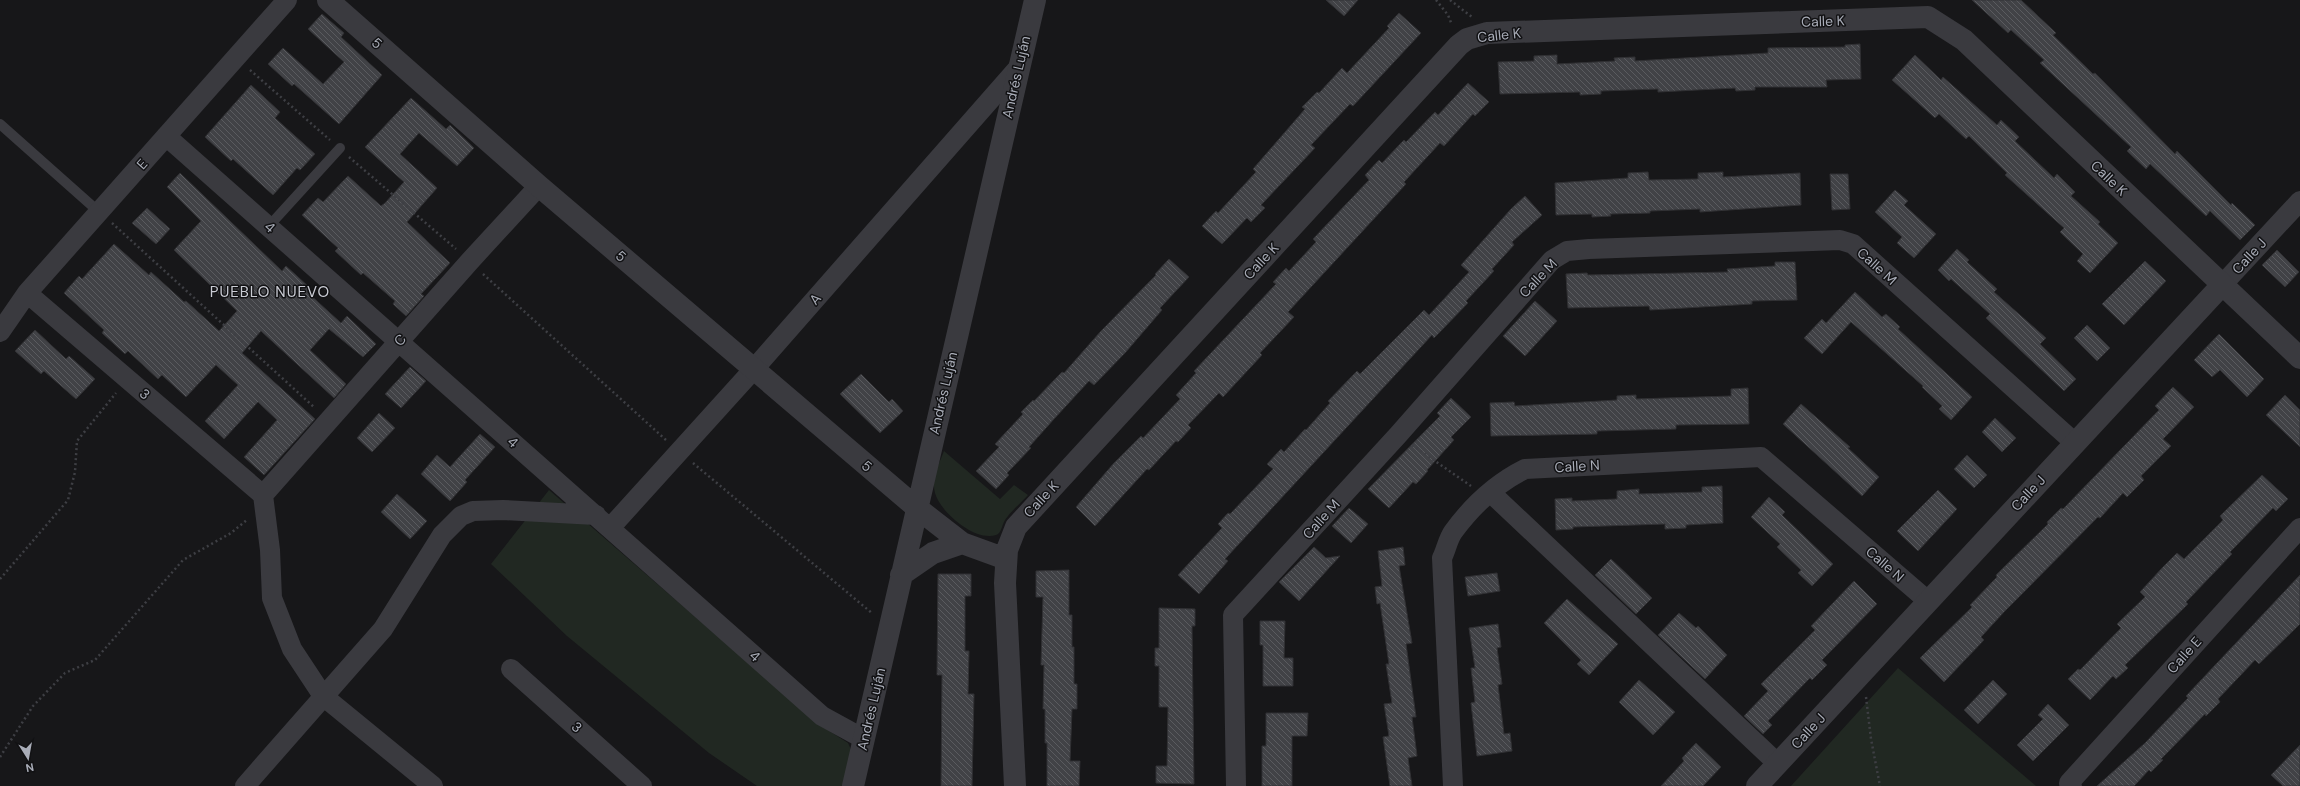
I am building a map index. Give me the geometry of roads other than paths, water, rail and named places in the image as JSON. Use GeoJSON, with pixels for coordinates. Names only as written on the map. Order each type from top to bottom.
{"type":"FeatureCollection","features":[{"type":"Feature","properties":{"kind":"street","name":"E"},"geometry":{"type":"LineString","coordinates":[[0,332],[27,293],[287,0]]}},
{"type":"Feature","properties":{"kind":"street","name":"5"},"geometry":{"type":"LineString","coordinates":[[328,0],[539,186],[753,370],[917,508],[962,543],[1006,559]]}},
{"type":"Feature","properties":{"kind":"street","name":"Andrés Luján"},"geometry":{"type":"LineString","coordinates":[[853,786],[1018,68],[1035,0]]}},
{"type":"Feature","properties":{"kind":"street","name":"Calle K"},"geometry":{"type":"LineString","coordinates":[[1015,786],[1006,591],[1006,559],[1007,550],[1016,527],[1460,44],[1467,39],[1487,33],[1928,17],[1964,40],[2300,358]]}},
{"type":"Feature","properties":{"kind":"street","name":"A"},"geometry":{"type":"LineString","coordinates":[[603,522],[679,451],[753,370],[1018,68]]}},
{"type":"Feature","properties":{"kind":"street","name":"4"},"geometry":{"type":"LineString","coordinates":[[166,136],[822,716],[864,740]]}},
{"type":"Feature","properties":{"kind":"street","name":"C"},"geometry":{"type":"LineString","coordinates":[[264,500],[329,421],[399,341],[539,186]]}},
{"type":"Feature","properties":{"kind":"street","name":"Calle J"},"geometry":{"type":"LineString","coordinates":[[1757,786],[2300,201]]}},
{"type":"Feature","properties":{"kind":"street","name":"Calle M"},"geometry":{"type":"LineString","coordinates":[[1236,786],[1233,615],[1398,435],[1552,260],[1567,251],[1589,248],[1840,240],[1853,244],[2075,443]]}},
{"type":"Feature","properties":{"kind":"street","name":"3"},"geometry":{"type":"LineString","coordinates":[[27,293],[128,379],[264,500]]}},
{"type":"Feature","properties":{"kind":"street","name":"Calle N"},"geometry":{"type":"LineString","coordinates":[[1453,786],[1442,558],[1453,533],[1488,494],[1505,479],[1526,469],[1761,457],[1928,601]]}},
{"type":"Feature","properties":{"kind":"street"},"geometry":{"type":"LineString","coordinates":[[1488,494],[1777,763]]}},
{"type":"Feature","properties":{"kind":"street"},"geometry":{"type":"LineString","coordinates":[[264,500],[270,550],[272,598],[292,649],[323,696],[433,786]]}},
{"type":"Feature","properties":{"kind":"street"},"geometry":{"type":"LineString","coordinates":[[245,786],[383,629],[442,535],[461,516],[473,511],[502,510],[603,522]]}},
{"type":"Feature","properties":{"kind":"street","name":"Calle E"},"geometry":{"type":"LineString","coordinates":[[2070,784],[2300,528]]}},
{"type":"Feature","properties":{"kind":"street"},"geometry":{"type":"LineString","coordinates":[[901,575],[933,553],[962,543]]}},
{"type":"Feature","properties":{"kind":"street","name":"3"},"geometry":{"type":"LineString","coordinates":[[511,669],[642,786]]}},
{"type":"Feature","properties":{"kind":"lane"},"geometry":{"type":"LineString","coordinates":[[0,124],[99,212]]}},
{"type":"Feature","properties":{"kind":"lane"},"geometry":{"type":"LineString","coordinates":[[269,226],[340,148]]}},
{"type":"Feature","properties":{"kind":"district","name":"PUEBLO NUEVO"},"geometry":{"type":"Point","coordinates":[270,292]}}]}
